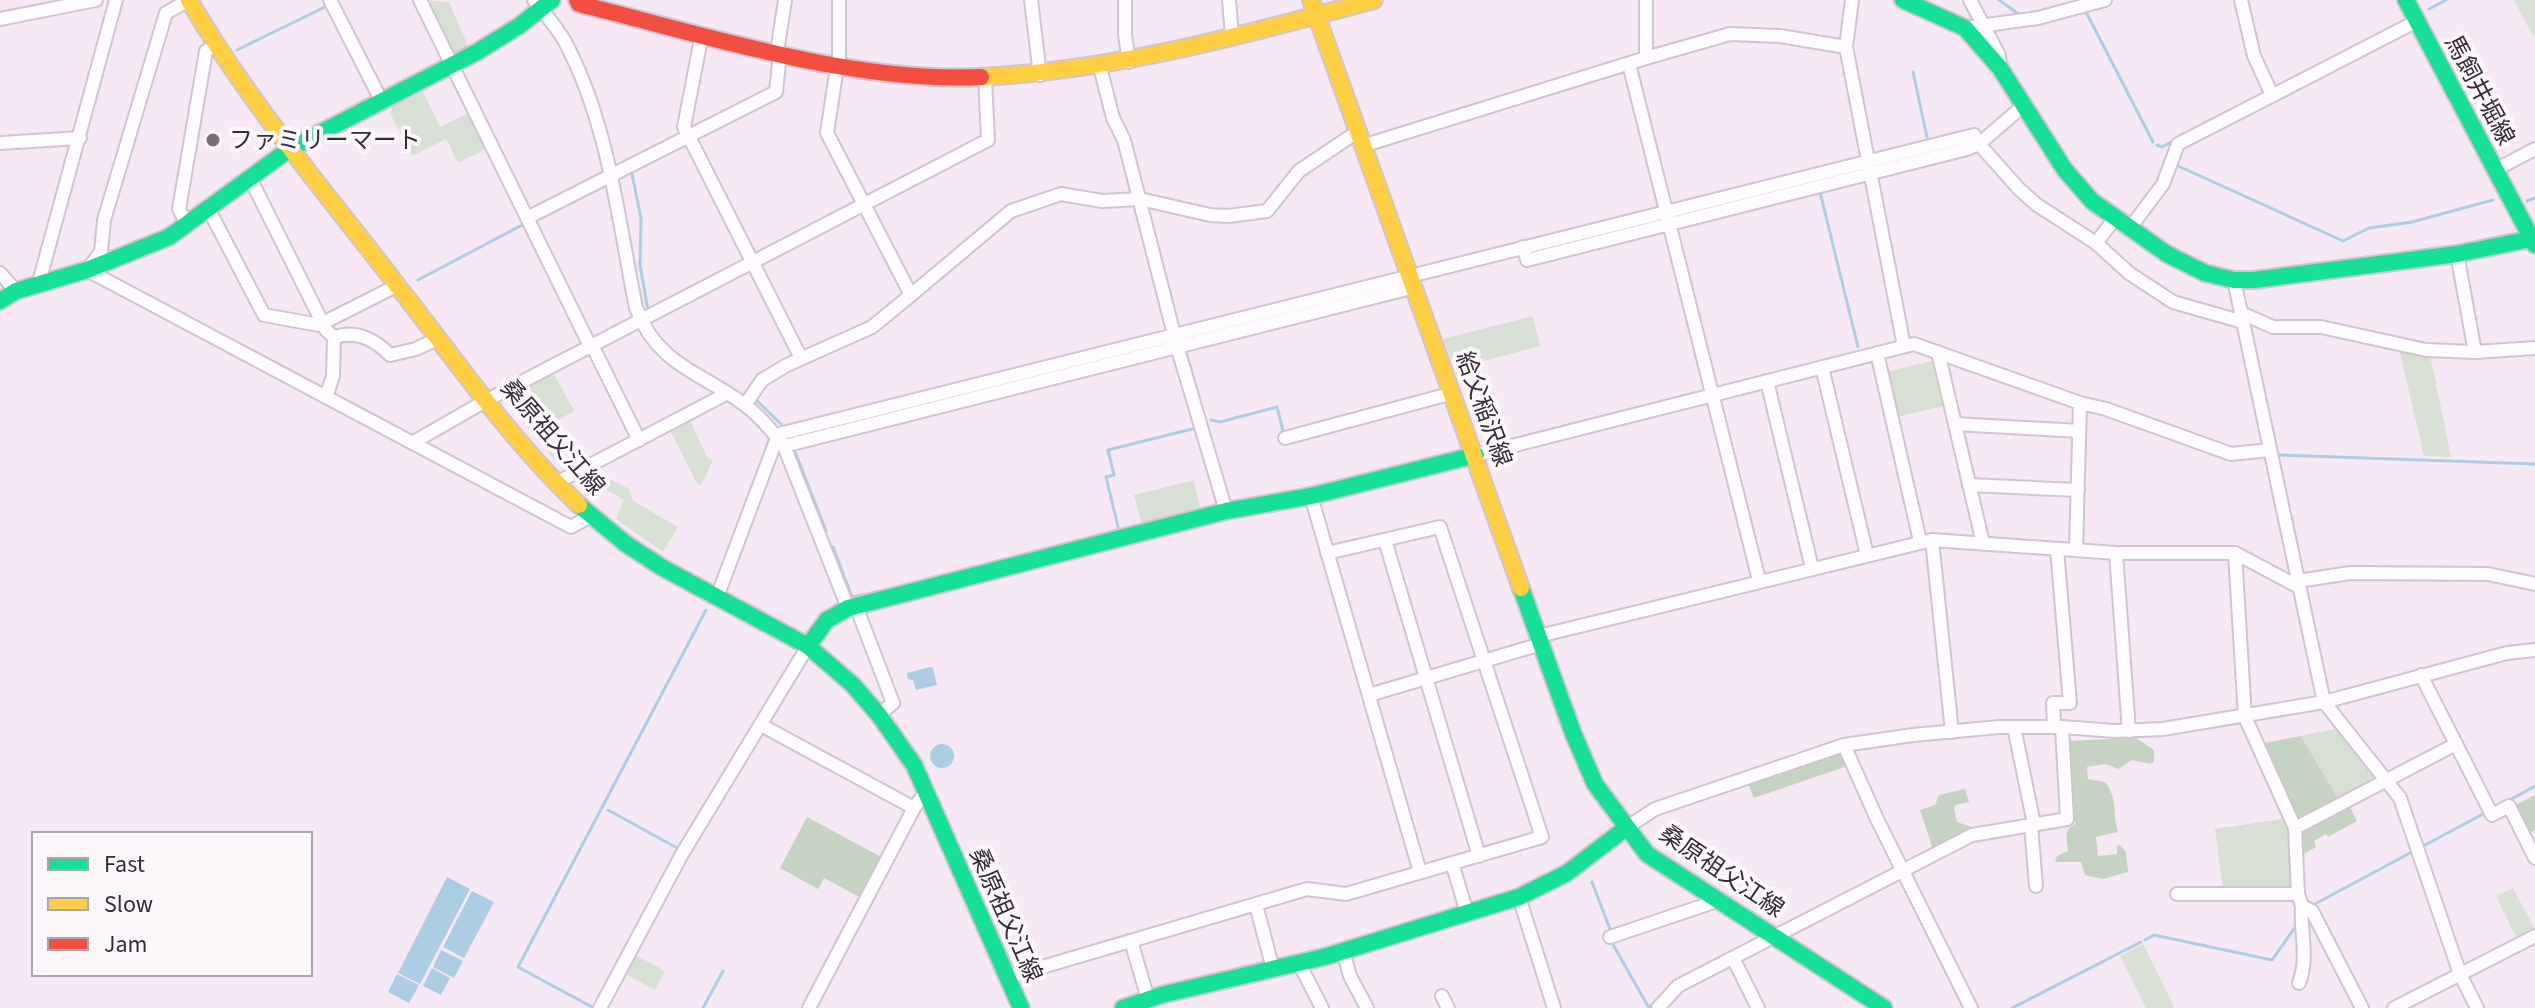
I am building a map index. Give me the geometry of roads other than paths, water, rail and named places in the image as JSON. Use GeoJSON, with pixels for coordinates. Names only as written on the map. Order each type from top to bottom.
{"type":"FeatureCollection","features":[{"type":"Feature","properties":{"kind":"main road","name":"桑原祖父江線"},"geometry":{"type":"LineString","coordinates":[[189,0],[215,45],[291,148],[487,400],[556,483],[591,516],[648,559],[808,646],[853,685],[879,715],[914,765],[1021,1008]]}},
{"type":"Feature","properties":{"kind":"main road"},"geometry":{"type":"LineString","coordinates":[[577,0],[579,4],[838,67],[905,76],[985,78],[1040,75],[1129,62],[1232,36],[1312,8],[1374,0]]}},
{"type":"Feature","properties":{"kind":"main road"},"geometry":{"type":"LineString","coordinates":[[1903,0],[1965,28],[2000,68],[2078,186],[2092,201],[2167,254],[2205,273],[2234,280],[2254,280],[2534,241]]}},
{"type":"Feature","properties":{"kind":"main road","name":"馬飼井堀線"},"geometry":{"type":"LineString","coordinates":[[2406,0],[2534,241]]}},
{"type":"Feature","properties":{"kind":"main road"},"geometry":{"type":"LineString","coordinates":[[0,301],[16,291],[87,270],[169,237],[291,148],[500,38],[543,3]]}},
{"type":"Feature","properties":{"kind":"main road","name":"給父稲沢線"},"geometry":{"type":"LineString","coordinates":[[1312,8],[1595,784],[1626,828]]}},
{"type":"Feature","properties":{"kind":"main road"},"geometry":{"type":"LineString","coordinates":[[808,646],[827,620],[852,607],[1226,511],[1311,496],[1476,455]]}},
{"type":"Feature","properties":{"kind":"main road","name":"桑原祖父江線"},"geometry":{"type":"LineString","coordinates":[[1123,1008],[1343,951],[1519,897],[1567,873],[1626,828],[1647,854],[1884,1008]]}},
{"type":"Feature","properties":{"kind":"street"},"geometry":{"type":"LineString","coordinates":[[0,19],[96,0]]}},
{"type":"Feature","properties":{"kind":"street"},"geometry":{"type":"LineString","coordinates":[[38,286],[116,0]]}},
{"type":"Feature","properties":{"kind":"street"},"geometry":{"type":"LineString","coordinates":[[189,0],[166,13],[104,220],[101,252],[87,270],[571,527],[591,516]]}},
{"type":"Feature","properties":{"kind":"street"},"geometry":{"type":"LineString","coordinates":[[330,0],[382,102]]}},
{"type":"Feature","properties":{"kind":"street"},"geometry":{"type":"LineString","coordinates":[[420,0],[639,440]]}},
{"type":"Feature","properties":{"kind":"street"},"geometry":{"type":"LineString","coordinates":[[527,218],[776,92],[785,0]]}},
{"type":"Feature","properties":{"kind":"street"},"geometry":{"type":"LineString","coordinates":[[839,0],[838,67],[827,133],[911,295]]}},
{"type":"Feature","properties":{"kind":"street"},"geometry":{"type":"LineString","coordinates":[[1031,0],[1040,75]]}},
{"type":"Feature","properties":{"kind":"street"},"geometry":{"type":"LineString","coordinates":[[1125,0],[1129,62]]}},
{"type":"Feature","properties":{"kind":"street"},"geometry":{"type":"LineString","coordinates":[[1229,0],[1232,36]]}},
{"type":"Feature","properties":{"kind":"street"},"geometry":{"type":"LineString","coordinates":[[1646,0],[1646,58]]}},
{"type":"Feature","properties":{"kind":"street"},"geometry":{"type":"LineString","coordinates":[[1852,0],[1846,47],[1904,346]]}},
{"type":"Feature","properties":{"kind":"street"},"geometry":{"type":"LineString","coordinates":[[1970,0],[1999,55],[2000,68]]}},
{"type":"Feature","properties":{"kind":"street"},"geometry":{"type":"LineString","coordinates":[[1965,28],[2038,18],[2105,0]]}},
{"type":"Feature","properties":{"kind":"street"},"geometry":{"type":"LineString","coordinates":[[2241,0],[2254,56],[2272,95]]}},
{"type":"Feature","properties":{"kind":"street"},"geometry":{"type":"LineString","coordinates":[[543,3],[582,78],[609,175],[641,322],[657,346],[672,360],[745,405],[779,440],[893,703],[879,715]]}},
{"type":"Feature","properties":{"kind":"street"},"geometry":{"type":"LineString","coordinates":[[2130,228],[2163,184],[2178,144],[2417,21]]}},
{"type":"Feature","properties":{"kind":"street"},"geometry":{"type":"LineString","coordinates":[[702,34],[684,127],[801,358]]}},
{"type":"Feature","properties":{"kind":"street"},"geometry":{"type":"LineString","coordinates":[[745,405],[762,380],[801,358],[872,327],[1011,211],[1061,194],[1102,201],[1140,199],[1210,215],[1267,211],[1299,171],[1359,139],[1730,34],[1780,36],[1846,47]]}},
{"type":"Feature","properties":{"kind":"street"},"geometry":{"type":"LineString","coordinates":[[187,224],[179,209],[206,51],[215,45]]}},
{"type":"Feature","properties":{"kind":"street"},"geometry":{"type":"LineString","coordinates":[[1629,64],[1759,580]]}},
{"type":"Feature","properties":{"kind":"street"},"geometry":{"type":"LineString","coordinates":[[1100,67],[1113,118],[1124,140],[1175,340],[1226,511]]}},
{"type":"Feature","properties":{"kind":"street"},"geometry":{"type":"LineString","coordinates":[[412,443],[487,400],[988,140],[985,78]]}},
{"type":"Feature","properties":{"kind":"street"},"geometry":{"type":"LineString","coordinates":[[1979,144],[2023,106]]}},
{"type":"Feature","properties":{"kind":"street"},"geometry":{"type":"LineString","coordinates":[[779,440],[1412,281],[1523,247],[1668,218],[1869,167],[1974,135],[2037,205],[2096,243],[2129,273],[2173,302],[2273,327],[2321,327],[2426,350],[2475,352],[2535,348]]}},
{"type":"Feature","properties":{"kind":"street"},"geometry":{"type":"LineString","coordinates":[[0,143],[80,138]]}},
{"type":"Feature","properties":{"kind":"street"},"geometry":{"type":"LineString","coordinates":[[2495,170],[2535,149]]}},
{"type":"Feature","properties":{"kind":"street"},"geometry":{"type":"LineString","coordinates":[[250,178],[323,323],[334,337],[333,376],[326,397]]}},
{"type":"Feature","properties":{"kind":"street"},"geometry":{"type":"LineString","coordinates":[[209,210],[264,315],[319,325],[398,285]]}},
{"type":"Feature","properties":{"kind":"street"},"geometry":{"type":"LineString","coordinates":[[2096,243],[2115,218]]}},
{"type":"Feature","properties":{"kind":"street"},"geometry":{"type":"LineString","coordinates":[[2457,254],[2475,352]]}},
{"type":"Feature","properties":{"kind":"street"},"geometry":{"type":"LineString","coordinates":[[0,273],[16,291]]}},
{"type":"Feature","properties":{"kind":"street"},"geometry":{"type":"LineString","coordinates":[[2234,280],[2324,702],[2400,798],[2460,974],[2477,1008]]}},
{"type":"Feature","properties":{"kind":"street"},"geometry":{"type":"LineString","coordinates":[[334,337],[364,336],[376,341],[390,355],[416,349],[439,338]]}},
{"type":"Feature","properties":{"kind":"street"},"geometry":{"type":"LineString","coordinates":[[1476,455],[1914,344],[2231,454],[2270,450]]}},
{"type":"Feature","properties":{"kind":"street"},"geometry":{"type":"LineString","coordinates":[[1938,352],[1983,543]]}},
{"type":"Feature","properties":{"kind":"street"},"geometry":{"type":"LineString","coordinates":[[1877,353],[1926,540],[1952,732]]}},
{"type":"Feature","properties":{"kind":"street"},"geometry":{"type":"LineString","coordinates":[[1822,367],[1867,555]]}},
{"type":"Feature","properties":{"kind":"street"},"geometry":{"type":"LineString","coordinates":[[1767,381],[1812,568]]}},
{"type":"Feature","properties":{"kind":"street"},"geometry":{"type":"LineString","coordinates":[[1285,438],[1453,393]]}},
{"type":"Feature","properties":{"kind":"street"},"geometry":{"type":"LineString","coordinates":[[556,483],[726,394]]}},
{"type":"Feature","properties":{"kind":"street"},"geometry":{"type":"LineString","coordinates":[[2076,550],[2080,403]]}},
{"type":"Feature","properties":{"kind":"street"},"geometry":{"type":"LineString","coordinates":[[1955,424],[2079,431]]}},
{"type":"Feature","properties":{"kind":"street"},"geometry":{"type":"LineString","coordinates":[[717,597],[779,440]]}},
{"type":"Feature","properties":{"kind":"street"},"geometry":{"type":"LineString","coordinates":[[1969,485],[2078,490]]}},
{"type":"Feature","properties":{"kind":"street"},"geometry":{"type":"LineString","coordinates":[[1311,496],[1420,872]]}},
{"type":"Feature","properties":{"kind":"street"},"geometry":{"type":"LineString","coordinates":[[1008,977],[1307,889],[1346,894],[1542,837],[1440,527],[1327,553]]}},
{"type":"Feature","properties":{"kind":"street"},"geometry":{"type":"LineString","coordinates":[[1385,540],[1479,856]]}},
{"type":"Feature","properties":{"kind":"street"},"geometry":{"type":"LineString","coordinates":[[1369,695],[1485,661],[1540,640],[1759,580],[1926,540],[2116,553],[2235,553],[2299,584],[2350,573],[2488,574],[2535,584]]}},
{"type":"Feature","properties":{"kind":"street"},"geometry":{"type":"LineString","coordinates":[[1658,1008],[1678,986],[1972,835],[2067,819],[2053,703],[2070,703],[2057,549]]}},
{"type":"Feature","properties":{"kind":"street"},"geometry":{"type":"LineString","coordinates":[[2116,553],[2129,731]]}},
{"type":"Feature","properties":{"kind":"street"},"geometry":{"type":"LineString","coordinates":[[2235,553],[2245,717],[2295,828],[2306,961],[2299,983]]}},
{"type":"Feature","properties":{"kind":"street"},"geometry":{"type":"LineString","coordinates":[[600,1008],[682,854],[808,646]]}},
{"type":"Feature","properties":{"kind":"street"},"geometry":{"type":"LineString","coordinates":[[1626,828],[1655,809],[1844,745],[2014,727],[2129,731],[2163,729],[2324,702],[2507,653],[2535,650]]}},
{"type":"Feature","properties":{"kind":"street"},"geometry":{"type":"LineString","coordinates":[[2421,675],[2492,815],[2509,806],[2535,858]]}},
{"type":"Feature","properties":{"kind":"street"},"geometry":{"type":"LineString","coordinates":[[761,725],[914,808]]}},
{"type":"Feature","properties":{"kind":"street"},"geometry":{"type":"LineString","coordinates":[[2014,727],[2033,825],[2036,886]]}},
{"type":"Feature","properties":{"kind":"street"},"geometry":{"type":"LineString","coordinates":[[2295,828],[2456,744]]}},
{"type":"Feature","properties":{"kind":"street"},"geometry":{"type":"LineString","coordinates":[[1844,745],[1902,872],[1971,1008]]}},
{"type":"Feature","properties":{"kind":"street"},"geometry":{"type":"LineString","coordinates":[[809,1008],[914,808],[925,793]]}},
{"type":"Feature","properties":{"kind":"street"},"geometry":{"type":"LineString","coordinates":[[1452,863],[1467,913]]}},
{"type":"Feature","properties":{"kind":"street"},"geometry":{"type":"LineString","coordinates":[[2177,894],[2300,900],[2312,911],[2362,1008]]}},
{"type":"Feature","properties":{"kind":"street"},"geometry":{"type":"LineString","coordinates":[[1519,897],[1554,1008]]}},
{"type":"Feature","properties":{"kind":"street"},"geometry":{"type":"LineString","coordinates":[[1610,937],[1720,900]]}},
{"type":"Feature","properties":{"kind":"street"},"geometry":{"type":"LineString","coordinates":[[1256,905],[1273,969]]}},
{"type":"Feature","properties":{"kind":"street"},"geometry":{"type":"LineString","coordinates":[[2394,1008],[2535,936]]}},
{"type":"Feature","properties":{"kind":"street"},"geometry":{"type":"LineString","coordinates":[[1131,941],[1153,1002]]}},
{"type":"Feature","properties":{"kind":"street"},"geometry":{"type":"LineString","coordinates":[[1343,951],[1350,976],[1367,1008]]}},
{"type":"Feature","properties":{"kind":"street"},"geometry":{"type":"LineString","coordinates":[[1733,958],[1758,1008]]}},
{"type":"Feature","properties":{"kind":"street"},"geometry":{"type":"LineString","coordinates":[[1299,963],[1322,1008]]}},
{"type":"Feature","properties":{"kind":"water"},"geometry":{"type":"Polygon","coordinates":[[[933,668],[937,685],[916,690],[907,673],[933,668]]]}},
{"type":"Feature","properties":{"kind":"water"},"geometry":{"type":"Polygon","coordinates":[[[942,744],[951,747],[954,756],[951,765],[942,768],[933,765],[930,756],[933,747],[942,744]]]}},
{"type":"Feature","properties":{"kind":"water"},"geometry":{"type":"Polygon","coordinates":[[[447,877],[470,889],[420,984],[398,973],[447,877]]]}},
{"type":"Feature","properties":{"kind":"water"},"geometry":{"type":"Polygon","coordinates":[[[472,891],[494,902],[464,958],[443,947],[472,891]]]}},
{"type":"Feature","properties":{"kind":"water"},"geometry":{"type":"Polygon","coordinates":[[[441,950],[463,961],[454,978],[433,967],[441,950]]]}},
{"type":"Feature","properties":{"kind":"water"},"geometry":{"type":"Polygon","coordinates":[[[432,968],[450,978],[441,995],[423,986],[432,968]]]}},
{"type":"Feature","properties":{"kind":"water"},"geometry":{"type":"Polygon","coordinates":[[[397,974],[419,985],[409,1003],[388,992],[397,974]]]}},
{"type":"Feature","properties":{"kind":"waterway"},"geometry":{"type":"LineString","coordinates":[[1999,0],[2020,15]]}},
{"type":"Feature","properties":{"kind":"waterway"},"geometry":{"type":"LineString","coordinates":[[2429,9],[2446,0]]}},
{"type":"Feature","properties":{"kind":"waterway"},"geometry":{"type":"LineString","coordinates":[[237,50],[327,6]]}},
{"type":"Feature","properties":{"kind":"waterway"},"geometry":{"type":"LineString","coordinates":[[2085,10],[2153,142]]}},
{"type":"Feature","properties":{"kind":"waterway"},"geometry":{"type":"LineString","coordinates":[[1913,72],[1928,142]]}},
{"type":"Feature","properties":{"kind":"waterway"},"geometry":{"type":"LineString","coordinates":[[2157,145],[2162,147],[2175,140]]}},
{"type":"Feature","properties":{"kind":"waterway"},"geometry":{"type":"LineString","coordinates":[[2176,165],[2343,241],[2369,228],[2412,222],[2493,200]]}},
{"type":"Feature","properties":{"kind":"waterway"},"geometry":{"type":"LineString","coordinates":[[631,169],[641,218],[640,265],[648,311]]}},
{"type":"Feature","properties":{"kind":"waterway"},"geometry":{"type":"LineString","coordinates":[[1820,192],[1858,347]]}},
{"type":"Feature","properties":{"kind":"waterway"},"geometry":{"type":"LineString","coordinates":[[2527,201],[2535,198]]}},
{"type":"Feature","properties":{"kind":"waterway"},"geometry":{"type":"LineString","coordinates":[[2051,207],[2062,213]]}},
{"type":"Feature","properties":{"kind":"waterway"},"geometry":{"type":"LineString","coordinates":[[418,280],[524,224]]}},
{"type":"Feature","properties":{"kind":"waterway"},"geometry":{"type":"LineString","coordinates":[[1185,349],[1214,451]]}},
{"type":"Feature","properties":{"kind":"waterway"},"geometry":{"type":"LineString","coordinates":[[757,397],[756,400],[781,424]]}},
{"type":"Feature","properties":{"kind":"waterway"},"geometry":{"type":"LineString","coordinates":[[1211,420],[1220,422],[1277,407],[1284,435]]}},
{"type":"Feature","properties":{"kind":"waterway"},"geometry":{"type":"LineString","coordinates":[[1119,531],[1106,477],[1114,475],[1108,450],[1196,428]]}},
{"type":"Feature","properties":{"kind":"waterway"},"geometry":{"type":"LineString","coordinates":[[762,461],[769,440]]}},
{"type":"Feature","properties":{"kind":"waterway"},"geometry":{"type":"LineString","coordinates":[[794,449],[826,531]]}},
{"type":"Feature","properties":{"kind":"waterway"},"geometry":{"type":"LineString","coordinates":[[2278,455],[2535,464]]}},
{"type":"Feature","properties":{"kind":"waterway"},"geometry":{"type":"LineString","coordinates":[[833,547],[852,597],[883,591]]}},
{"type":"Feature","properties":{"kind":"waterway"},"geometry":{"type":"LineString","coordinates":[[594,1008],[518,967],[706,610]]}},
{"type":"Feature","properties":{"kind":"waterway"},"geometry":{"type":"LineString","coordinates":[[2506,802],[2535,786]]}},
{"type":"Feature","properties":{"kind":"waterway"},"geometry":{"type":"LineString","coordinates":[[608,810],[679,849]]}},
{"type":"Feature","properties":{"kind":"waterway"},"geometry":{"type":"LineString","coordinates":[[2425,845],[2485,813]]}},
{"type":"Feature","properties":{"kind":"waterway"},"geometry":{"type":"LineString","coordinates":[[2313,905],[2412,852]]}},
{"type":"Feature","properties":{"kind":"waterway"},"geometry":{"type":"LineString","coordinates":[[1592,882],[1610,929]]}},
{"type":"Feature","properties":{"kind":"waterway"},"geometry":{"type":"LineString","coordinates":[[1783,925],[1808,913]]}},
{"type":"Feature","properties":{"kind":"waterway"},"geometry":{"type":"LineString","coordinates":[[2145,940],[2154,935],[2272,960],[2296,926]]}},
{"type":"Feature","properties":{"kind":"waterway"},"geometry":{"type":"LineString","coordinates":[[1611,941],[1649,1008]]}},
{"type":"Feature","properties":{"kind":"waterway"},"geometry":{"type":"LineString","coordinates":[[2012,1008],[2141,942]]}},
{"type":"Feature","properties":{"kind":"waterway"},"geometry":{"type":"LineString","coordinates":[[703,1008],[723,971]]}},
{"type":"Feature","properties":{"kind":"waterway"},"geometry":{"type":"LineString","coordinates":[[1963,979],[1978,1008]]}},
{"type":"Feature","properties":{"kind":"waterway"},"geometry":{"type":"LineString","coordinates":[[1649,1008],[1674,982]]}},
{"type":"Feature","properties":{"kind":"place","name":"ファミリーマート"},"geometry":{"type":"Point","coordinates":[213,140]}}]}
